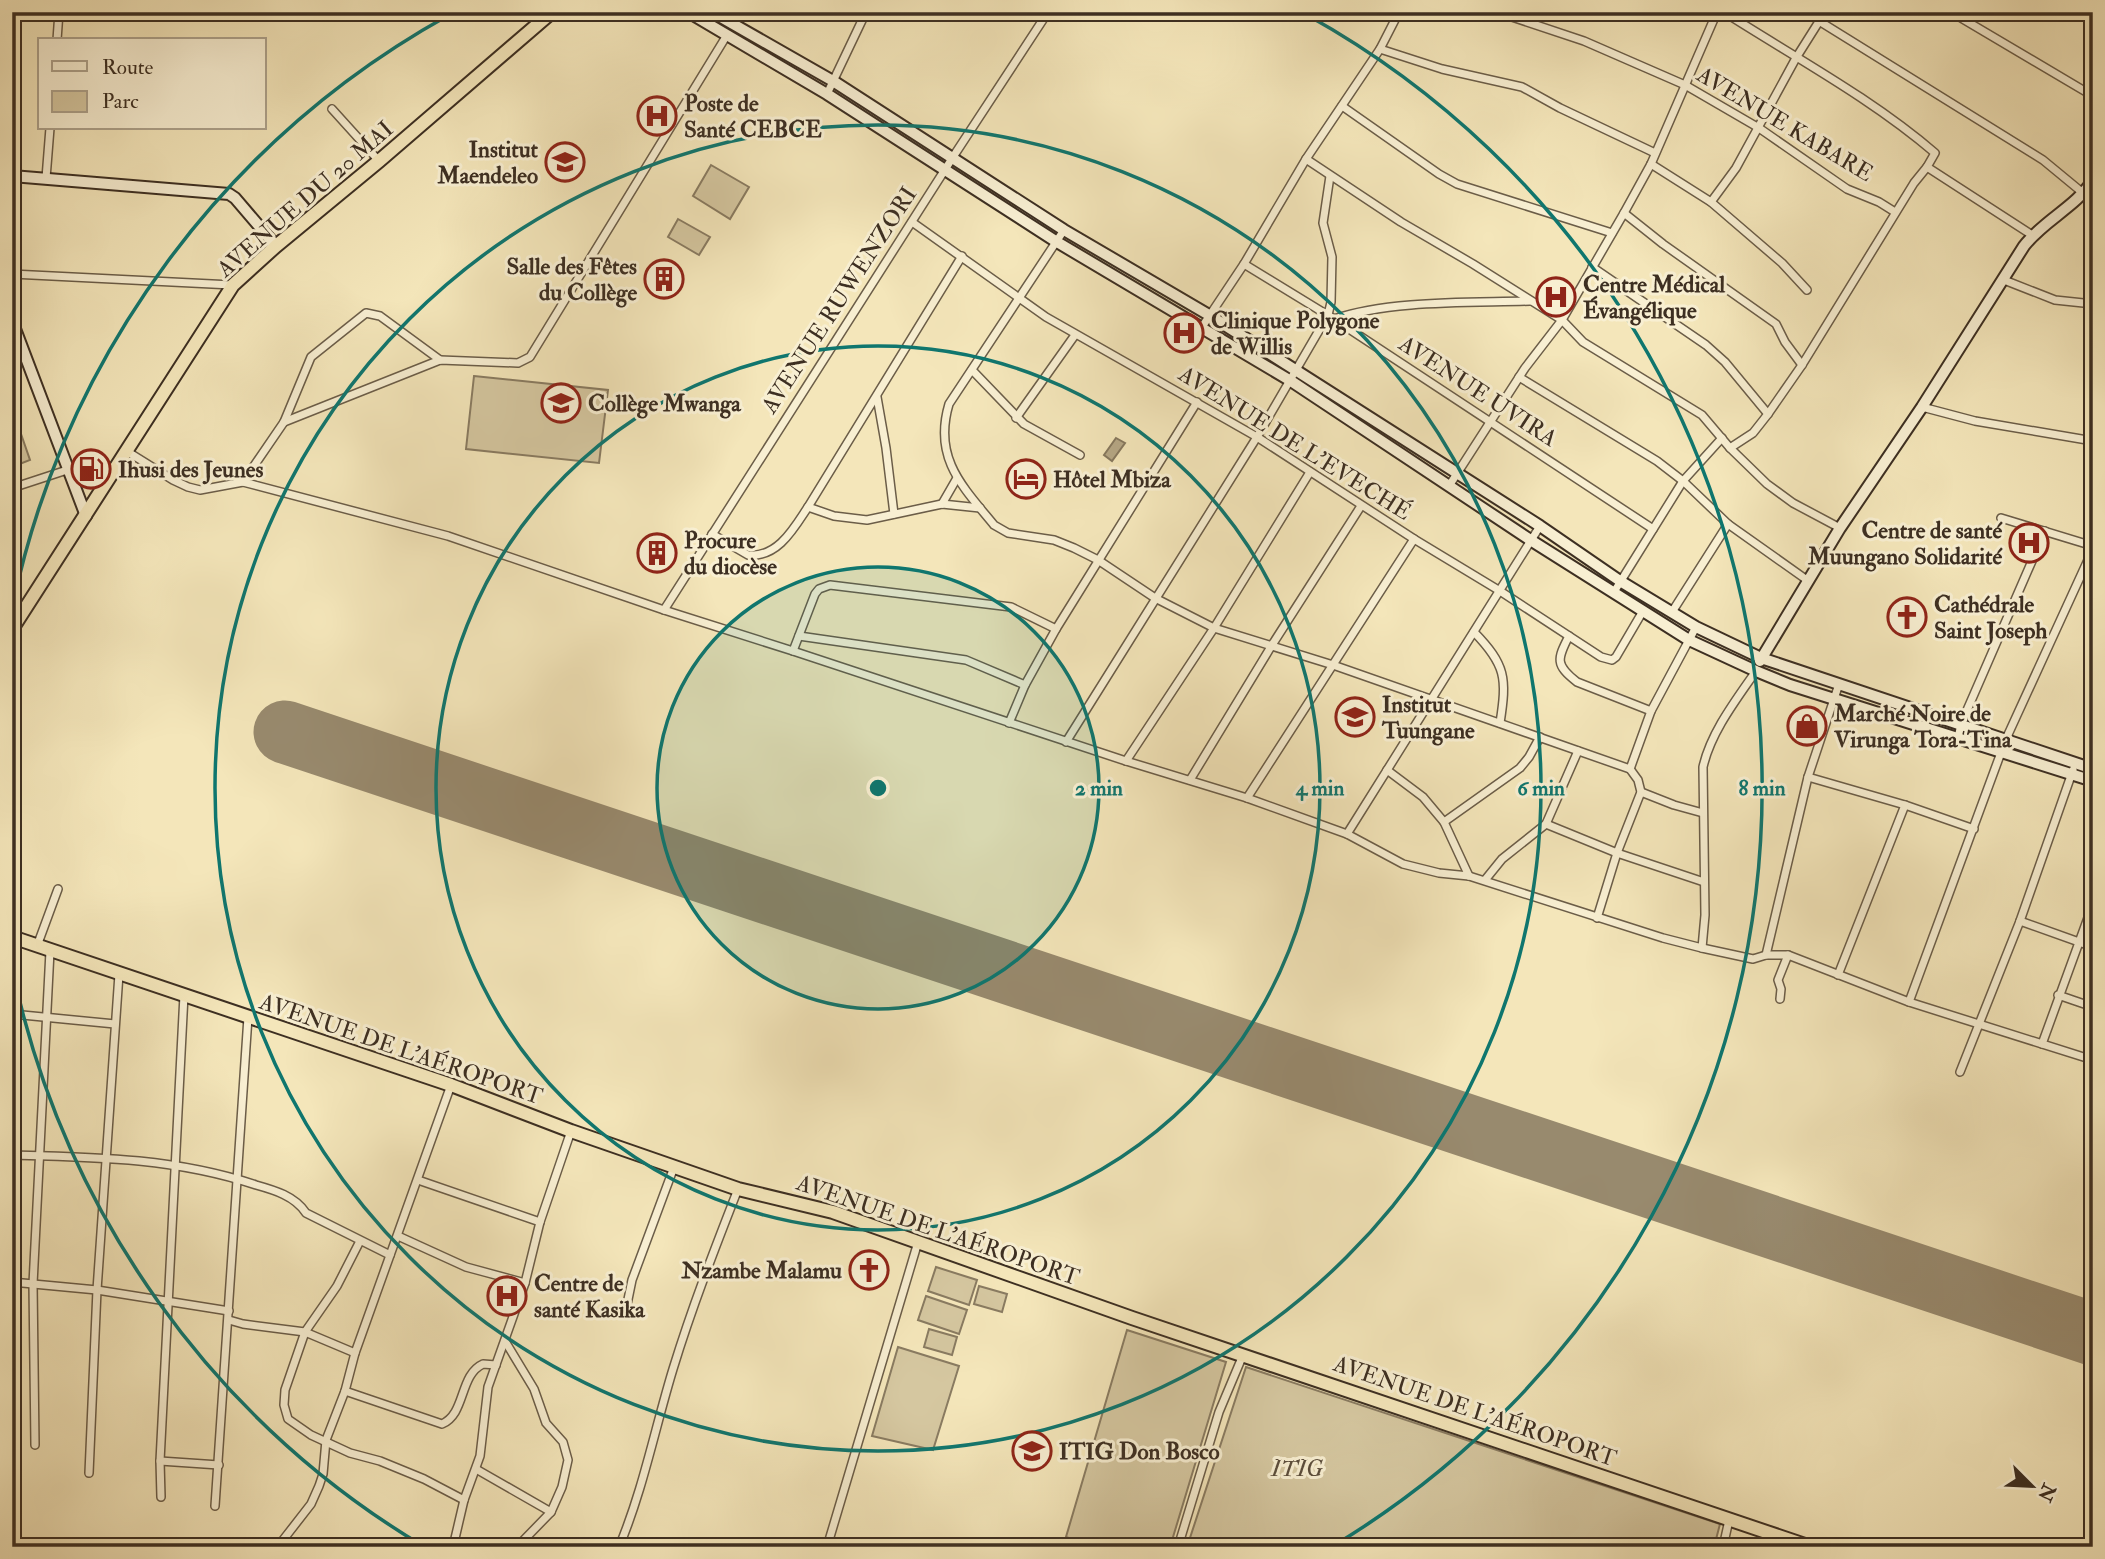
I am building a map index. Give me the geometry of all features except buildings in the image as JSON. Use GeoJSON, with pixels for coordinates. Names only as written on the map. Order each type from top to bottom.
{"type":"FeatureCollection","features":[{"type":"Feature","properties":{"kind":"highway","name":"AVENUE DU 20 MAI"},"geometry":{"type":"LineString","coordinates":[[12,629],[233,285],[552,12]]}},
{"type":"Feature","properties":{"kind":"highway","name":"AVENUE DE L'AÉROPORT"},"geometry":{"type":"LineString","coordinates":[[12,937],[451,1085],[571,1131],[738,1189],[832,1212],[1132,1318],[1811,1547]]}},
{"type":"Feature","properties":{"kind":"main road"},"geometry":{"type":"LineString","coordinates":[[688,12],[827,94],[1058,242],[1290,381],[1532,541],[1689,640],[1756,671],[1958,738],[2073,769],[2093,769]]}},
{"type":"Feature","properties":{"kind":"main road"},"geometry":{"type":"LineString","coordinates":[[712,12],[833,81],[1064,230],[1209,315],[1540,526],[1620,581],[1696,627],[1761,658],[2006,739],[2073,769],[2093,781]]}},
{"type":"Feature","properties":{"kind":"main road"},"geometry":{"type":"LineString","coordinates":[[854,111],[860,99]]}},
{"type":"Feature","properties":{"kind":"main road"},"geometry":{"type":"LineString","coordinates":[[12,176],[229,194],[276,246]]}},
{"type":"Feature","properties":{"kind":"main road"},"geometry":{"type":"LineString","coordinates":[[1756,671],[1807,580],[2032,235],[2089,186]]}},
{"type":"Feature","properties":{"kind":"main road"},"geometry":{"type":"LineString","coordinates":[[12,321],[86,516]]}},
{"type":"Feature","properties":{"kind":"street"},"geometry":{"type":"LineString","coordinates":[[57,38],[59,12]]}},
{"type":"Feature","properties":{"kind":"street"},"geometry":{"type":"LineString","coordinates":[[827,94],[866,12]]}},
{"type":"Feature","properties":{"kind":"street","name":"AVENUE RUWENZORI"},"geometry":{"type":"LineString","coordinates":[[664,610],[1048,12]]}},
{"type":"Feature","properties":{"kind":"street"},"geometry":{"type":"LineString","coordinates":[[1202,327],[1244,264],[1306,159],[1380,49],[1399,12]]}},
{"type":"Feature","properties":{"kind":"street","name":"AVENUE KABARE"},"geometry":{"type":"LineString","coordinates":[[1497,12],[1584,41],[1685,85],[1759,128],[1847,189],[1879,202],[1895,212]]}},
{"type":"Feature","properties":{"kind":"street"},"geometry":{"type":"LineString","coordinates":[[1449,486],[1519,377],[1562,320],[1624,212],[1651,164],[1717,12]]}},
{"type":"Feature","properties":{"kind":"street"},"geometry":{"type":"LineString","coordinates":[[1724,12],[1855,95],[1935,153],[1895,212],[1802,365],[1768,414],[1753,433],[1730,448]]}},
{"type":"Feature","properties":{"kind":"street"},"geometry":{"type":"LineString","coordinates":[[1711,201],[1737,168],[1796,58],[1825,12]]}},
{"type":"Feature","properties":{"kind":"street"},"geometry":{"type":"LineString","coordinates":[[1951,12],[2093,96]]}},
{"type":"Feature","properties":{"kind":"street"},"geometry":{"type":"LineString","coordinates":[[1819,21],[2089,186]]}},
{"type":"Feature","properties":{"kind":"street"},"geometry":{"type":"LineString","coordinates":[[284,422],[440,360],[518,363],[530,357],[727,36]]}},
{"type":"Feature","properties":{"kind":"street"},"geometry":{"type":"LineString","coordinates":[[1380,49],[1433,67],[1522,87],[1655,153]]}},
{"type":"Feature","properties":{"kind":"street"},"geometry":{"type":"LineString","coordinates":[[1342,106],[1457,184],[1612,233]]}},
{"type":"Feature","properties":{"kind":"street"},"geometry":{"type":"LineString","coordinates":[[332,109],[379,162]]}},
{"type":"Feature","properties":{"kind":"street"},"geometry":{"type":"LineString","coordinates":[[46,178],[50,130]]}},
{"type":"Feature","properties":{"kind":"street"},"geometry":{"type":"LineString","coordinates":[[1306,159],[1401,222],[1562,320],[1583,342],[1702,415],[1730,448],[1780,494],[1840,528]]}},
{"type":"Feature","properties":{"kind":"street"},"geometry":{"type":"LineString","coordinates":[[1651,164],[1711,201],[1782,263],[1807,290]]}},
{"type":"Feature","properties":{"kind":"street"},"geometry":{"type":"LineString","coordinates":[[1927,167],[2032,235]]}},
{"type":"Feature","properties":{"kind":"street"},"geometry":{"type":"LineString","coordinates":[[1066,742],[1331,317],[1332,254],[1323,223],[1330,176]]}},
{"type":"Feature","properties":{"kind":"street"},"geometry":{"type":"LineString","coordinates":[[1624,212],[1663,244],[1776,324],[1802,365]]}},
{"type":"Feature","properties":{"kind":"street","name":"AVENUE DE L'EVECHÉ"},"geometry":{"type":"LineString","coordinates":[[912,222],[1075,335],[1257,437],[1414,540],[1500,591],[1601,657],[1612,660],[1643,611]]}},
{"type":"Feature","properties":{"kind":"street"},"geometry":{"type":"LineString","coordinates":[[1064,230],[949,404],[944,436],[947,454],[957,478],[980,508],[995,525],[1008,533],[1064,544],[1098,560],[1155,598],[1214,628],[1333,665],[1630,769],[1639,780],[1642,793],[1617,853],[1597,918]]}},
{"type":"Feature","properties":{"kind":"street"},"geometry":{"type":"LineString","coordinates":[[712,534],[748,555],[762,554],[784,540],[808,507],[877,397],[962,256]]}},
{"type":"Feature","properties":{"kind":"street","name":"AVENUE UVIRA"},"geometry":{"type":"LineString","coordinates":[[1244,264],[1331,317],[1653,529]]}},
{"type":"Feature","properties":{"kind":"street"},"geometry":{"type":"LineString","coordinates":[[1592,267],[1706,345],[1725,362],[1768,414]]}},
{"type":"Feature","properties":{"kind":"street"},"geometry":{"type":"LineString","coordinates":[[12,274],[233,285]]}},
{"type":"Feature","properties":{"kind":"street"},"geometry":{"type":"LineString","coordinates":[[2004,280],[2055,300],[2093,304]]}},
{"type":"Feature","properties":{"kind":"street"},"geometry":{"type":"LineString","coordinates":[[1331,317],[1382,309],[1530,301]]}},
{"type":"Feature","properties":{"kind":"street"},"geometry":{"type":"LineString","coordinates":[[243,482],[284,422],[312,357],[366,313],[380,316],[440,360]]}},
{"type":"Feature","properties":{"kind":"street"},"geometry":{"type":"LineString","coordinates":[[1016,418],[1075,335]]}},
{"type":"Feature","properties":{"kind":"street"},"geometry":{"type":"LineString","coordinates":[[972,370],[1016,418],[1080,455]]}},
{"type":"Feature","properties":{"kind":"street"},"geometry":{"type":"LineString","coordinates":[[1519,377],[1648,454],[1683,481],[1728,524],[1807,580]]}},
{"type":"Feature","properties":{"kind":"street"},"geometry":{"type":"LineString","coordinates":[[877,397],[894,514]]}},
{"type":"Feature","properties":{"kind":"street"},"geometry":{"type":"LineString","coordinates":[[1009,723],[1025,685],[1056,629],[1197,402]]}},
{"type":"Feature","properties":{"kind":"street"},"geometry":{"type":"LineString","coordinates":[[1922,407],[1975,421],[2093,441]]}},
{"type":"Feature","properties":{"kind":"street"},"geometry":{"type":"LineString","coordinates":[[1614,592],[1683,481],[1722,438]]}},
{"type":"Feature","properties":{"kind":"street"},"geometry":{"type":"LineString","coordinates":[[128,452],[188,487],[200,490],[243,482],[448,536],[1066,742],[1247,798],[1347,834],[1403,864],[1485,880],[1597,918],[1702,948],[1753,959],[1766,955],[1788,955],[1909,1002],[2093,1060]]}},
{"type":"Feature","properties":{"kind":"street"},"geometry":{"type":"LineString","coordinates":[[12,488],[68,470]]}},
{"type":"Feature","properties":{"kind":"street"},"geometry":{"type":"LineString","coordinates":[[1126,761],[1214,628],[1310,472]]}},
{"type":"Feature","properties":{"kind":"street"},"geometry":{"type":"LineString","coordinates":[[942,505],[957,478]]}},
{"type":"Feature","properties":{"kind":"street"},"geometry":{"type":"LineString","coordinates":[[808,507],[855,520],[880,519],[942,505],[980,508]]}},
{"type":"Feature","properties":{"kind":"street"},"geometry":{"type":"LineString","coordinates":[[1190,780],[1361,506]]}},
{"type":"Feature","properties":{"kind":"street"},"geometry":{"type":"LineString","coordinates":[[1909,1002],[2006,739],[2093,547],[2001,518]]}},
{"type":"Feature","properties":{"kind":"street"},"geometry":{"type":"LineString","coordinates":[[1672,612],[1728,524]]}},
{"type":"Feature","properties":{"kind":"street"},"geometry":{"type":"LineString","coordinates":[[1347,834],[1540,526]]}},
{"type":"Feature","properties":{"kind":"street"},"geometry":{"type":"LineString","coordinates":[[1958,738],[1961,724],[2045,531]]}},
{"type":"Feature","properties":{"kind":"street"},"geometry":{"type":"LineString","coordinates":[[1247,798],[1414,540]]}},
{"type":"Feature","properties":{"kind":"street"},"geometry":{"type":"LineString","coordinates":[[793,650],[815,594],[830,585],[1011,607],[1056,629]]}},
{"type":"Feature","properties":{"kind":"street"},"geometry":{"type":"LineString","coordinates":[[1630,769],[1651,711],[1696,627]]}},
{"type":"Feature","properties":{"kind":"street"},"geometry":{"type":"LineString","coordinates":[[1474,632],[1499,662],[1505,694],[1500,723]]}},
{"type":"Feature","properties":{"kind":"street"},"geometry":{"type":"LineString","coordinates":[[799,636],[966,660],[1025,685]]}},
{"type":"Feature","properties":{"kind":"street"},"geometry":{"type":"LineString","coordinates":[[1569,636],[1559,656],[1559,663],[1567,674],[1577,682],[1651,711]]}},
{"type":"Feature","properties":{"kind":"street"},"geometry":{"type":"LineString","coordinates":[[1702,948],[1705,915],[1703,767],[1731,707],[1756,671]]}},
{"type":"Feature","properties":{"kind":"street"},"geometry":{"type":"LineString","coordinates":[[1766,955],[1808,777],[1839,684]]}},
{"type":"Feature","properties":{"kind":"street"},"geometry":{"type":"LineString","coordinates":[[1444,822],[1520,768],[1539,737]]}},
{"type":"Feature","properties":{"kind":"street"},"geometry":{"type":"LineString","coordinates":[[1485,880],[1503,859],[1546,824],[1578,751]]}},
{"type":"Feature","properties":{"kind":"street"},"geometry":{"type":"LineString","coordinates":[[1960,1072],[2020,921],[2073,769]]}},
{"type":"Feature","properties":{"kind":"street"},"geometry":{"type":"LineString","coordinates":[[1387,770],[1423,797],[1444,822],[1469,876]]}},
{"type":"Feature","properties":{"kind":"street"},"geometry":{"type":"LineString","coordinates":[[1808,777],[1905,805],[1974,829]]}},
{"type":"Feature","properties":{"kind":"street"},"geometry":{"type":"LineString","coordinates":[[1642,793],[1703,813]]}},
{"type":"Feature","properties":{"kind":"street"},"geometry":{"type":"LineString","coordinates":[[1838,975],[1905,805]]}},
{"type":"Feature","properties":{"kind":"street"},"geometry":{"type":"LineString","coordinates":[[1546,824],[1617,853],[1704,881]]}},
{"type":"Feature","properties":{"kind":"street"},"geometry":{"type":"LineString","coordinates":[[37,946],[58,889]]}},
{"type":"Feature","properties":{"kind":"street"},"geometry":{"type":"LineString","coordinates":[[2042,1044],[2093,904]]}},
{"type":"Feature","properties":{"kind":"street"},"geometry":{"type":"LineString","coordinates":[[2020,921],[2093,947]]}},
{"type":"Feature","properties":{"kind":"street"},"geometry":{"type":"LineString","coordinates":[[35,1445],[33,1284],[50,951]]}},
{"type":"Feature","properties":{"kind":"street"},"geometry":{"type":"LineString","coordinates":[[1780,999],[1778,981],[1788,955]]}},
{"type":"Feature","properties":{"kind":"street"},"geometry":{"type":"LineString","coordinates":[[89,1473],[97,1290],[119,974]]}},
{"type":"Feature","properties":{"kind":"street"},"geometry":{"type":"LineString","coordinates":[[161,1497],[160,1461],[167,1302],[184,995]]}},
{"type":"Feature","properties":{"kind":"street"},"geometry":{"type":"LineString","coordinates":[[2058,995],[2093,1007]]}},
{"type":"Feature","properties":{"kind":"street"},"geometry":{"type":"LineString","coordinates":[[12,1014],[115,1024]]}},
{"type":"Feature","properties":{"kind":"street"},"geometry":{"type":"LineString","coordinates":[[215,1506],[248,1017]]}},
{"type":"Feature","properties":{"kind":"street"},"geometry":{"type":"LineString","coordinates":[[283,1540],[311,1504],[323,1474],[326,1440],[451,1085]]}},
{"type":"Feature","properties":{"kind":"street"},"geometry":{"type":"LineString","coordinates":[[453,1547],[464,1500],[481,1451],[488,1387],[525,1283],[540,1222],[571,1131]]}},
{"type":"Feature","properties":{"kind":"street"},"geometry":{"type":"LineString","coordinates":[[12,1155],[174,1163],[238,1179],[288,1197],[301,1205],[306,1213],[390,1255]]}},
{"type":"Feature","properties":{"kind":"street"},"geometry":{"type":"LineString","coordinates":[[625,1314],[632,1280],[674,1167]]}},
{"type":"Feature","properties":{"kind":"street"},"geometry":{"type":"LineString","coordinates":[[418,1180],[540,1222]]}},
{"type":"Feature","properties":{"kind":"street"},"geometry":{"type":"LineString","coordinates":[[620,1547],[674,1366],[704,1275],[738,1189]]}},
{"type":"Feature","properties":{"kind":"street"},"geometry":{"type":"LineString","coordinates":[[398,1236],[466,1267],[525,1283]]}},
{"type":"Feature","properties":{"kind":"street"},"geometry":{"type":"LineString","coordinates":[[360,1241],[337,1286],[305,1332],[285,1390],[284,1405],[288,1419],[311,1435],[350,1453],[380,1461],[424,1479],[464,1500]]}},
{"type":"Feature","properties":{"kind":"street"},"geometry":{"type":"LineString","coordinates":[[827,1547],[918,1242]]}},
{"type":"Feature","properties":{"kind":"street"},"geometry":{"type":"LineString","coordinates":[[12,1282],[97,1290],[167,1302],[229,1316],[243,1324],[305,1332],[355,1353]]}},
{"type":"Feature","properties":{"kind":"street"},"geometry":{"type":"LineString","coordinates":[[505,1341],[534,1389],[547,1423],[566,1449],[567,1468],[551,1511],[517,1547]]}},
{"type":"Feature","properties":{"kind":"street"},"geometry":{"type":"LineString","coordinates":[[1178,1547],[1219,1412],[1243,1355]]}},
{"type":"Feature","properties":{"kind":"street"},"geometry":{"type":"LineString","coordinates":[[345,1391],[442,1424],[452,1418],[472,1372],[483,1364],[496,1365]]}},
{"type":"Feature","properties":{"kind":"street"},"geometry":{"type":"LineString","coordinates":[[160,1461],[219,1465]]}},
{"type":"Feature","properties":{"kind":"street"},"geometry":{"type":"LineString","coordinates":[[476,1469],[551,1511]]}},
{"type":"Feature","properties":{"kind":"street"},"geometry":{"type":"LineString","coordinates":[[1723,1547],[1730,1520]]}},
{"type":"Feature","properties":{"kind":"green space"},"geometry":{"type":"Polygon","coordinates":[[[711,165],[749,187],[730,219],[693,196],[711,165]]]}},
{"type":"Feature","properties":{"kind":"green space"},"geometry":{"type":"Polygon","coordinates":[[[678,219],[710,237],[699,255],[668,237],[678,219]]]}},
{"type":"Feature","properties":{"kind":"green space"},"geometry":{"type":"Polygon","coordinates":[[[474,376],[608,390],[599,463],[466,449],[474,376]]]}},
{"type":"Feature","properties":{"kind":"green space"},"geometry":{"type":"Polygon","coordinates":[[[12,408],[30,460],[12,467],[12,408]]]}},
{"type":"Feature","properties":{"kind":"green space"},"geometry":{"type":"Polygon","coordinates":[[[936,1267],[977,1280],[969,1305],[928,1291],[936,1267]]]}},
{"type":"Feature","properties":{"kind":"green space"},"geometry":{"type":"Polygon","coordinates":[[[979,1286],[1007,1294],[1002,1312],[974,1304],[979,1286]]]}},
{"type":"Feature","properties":{"kind":"green space"},"geometry":{"type":"Polygon","coordinates":[[[926,1296],[967,1310],[959,1334],[918,1320],[926,1296]]]}},
{"type":"Feature","properties":{"kind":"green space"},"geometry":{"type":"Polygon","coordinates":[[[929,1329],[957,1337],[952,1355],[924,1347],[929,1329]]]}},
{"type":"Feature","properties":{"kind":"green space"},"geometry":{"type":"Polygon","coordinates":[[[1127,1330],[1226,1362],[1170,1547],[1093,1547],[1066,1537],[1127,1330]]]}},
{"type":"Feature","properties":{"kind":"green space"},"geometry":{"type":"Polygon","coordinates":[[[898,1347],[959,1366],[933,1450],[872,1436],[898,1347]]]}},
{"type":"Feature","properties":{"kind":"green space","name":"ITIG"},"geometry":{"type":"Polygon","coordinates":[[[1246,1367],[1720,1524],[1714,1547],[1187,1547],[1246,1367]]]}},
{"type":"Feature","properties":{"kind":"shaded area"},"geometry":{"type":"Polygon","coordinates":[[[1116,438],[1125,443],[1112,461],[1104,455],[1116,438]]]}},
{"type":"Feature","properties":{"kind":"runway"},"geometry":{"type":"LineString","coordinates":[[285,732],[2093,1334]]}},
{"type":"Feature","properties":{"kind":"place","name":"Poste de Santé CEBCE"},"geometry":{"type":"Point","coordinates":[657,116]}},
{"type":"Feature","properties":{"kind":"place","name":"Institut Maendeleo"},"geometry":{"type":"Point","coordinates":[565,162]}},
{"type":"Feature","properties":{"kind":"place","name":"Salle des Fêtes du Collège"},"geometry":{"type":"Point","coordinates":[664,279]}},
{"type":"Feature","properties":{"kind":"place","name":"Centre Médical Évangélique"},"geometry":{"type":"Point","coordinates":[1556,297]}},
{"type":"Feature","properties":{"kind":"place","name":"Clinique Polygone de Willis"},"geometry":{"type":"Point","coordinates":[1184,333]}},
{"type":"Feature","properties":{"kind":"place","name":"Collège Mwanga"},"geometry":{"type":"Point","coordinates":[561,403]}},
{"type":"Feature","properties":{"kind":"place","name":"Ihusi des Jeunes"},"geometry":{"type":"Point","coordinates":[91,469]}},
{"type":"Feature","properties":{"kind":"place","name":"Hôtel Mbiza"},"geometry":{"type":"Point","coordinates":[1026,479]}},
{"type":"Feature","properties":{"kind":"place","name":"Centre de santé Muungano Solidarité"},"geometry":{"type":"Point","coordinates":[2029,543]}},
{"type":"Feature","properties":{"kind":"place","name":"Procure du diocèse"},"geometry":{"type":"Point","coordinates":[657,553]}},
{"type":"Feature","properties":{"kind":"place","name":"Cathédrale Saint Joseph"},"geometry":{"type":"Point","coordinates":[1907,617]}},
{"type":"Feature","properties":{"kind":"place","name":"Institut Tuungane"},"geometry":{"type":"Point","coordinates":[1355,717]}},
{"type":"Feature","properties":{"kind":"place","name":"Marché Noire de Virunga Tora-Tina"},"geometry":{"type":"Point","coordinates":[1807,726]}},
{"type":"Feature","properties":{"kind":"place","name":"Nzambe Malamu"},"geometry":{"type":"Point","coordinates":[869,1270]}},
{"type":"Feature","properties":{"kind":"place","name":"Centre de santé Kasika"},"geometry":{"type":"Point","coordinates":[507,1296]}},
{"type":"Feature","properties":{"kind":"place","name":"ITIG Don Bosco"},"geometry":{"type":"Point","coordinates":[1032,1451]}}]}
